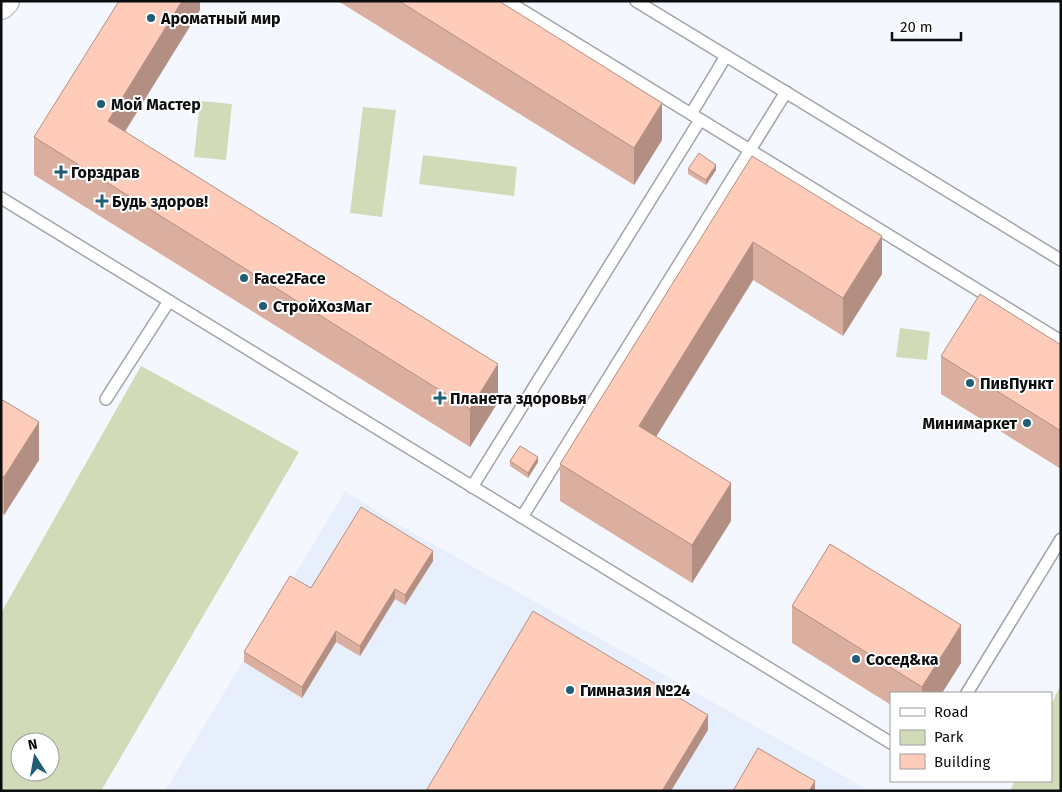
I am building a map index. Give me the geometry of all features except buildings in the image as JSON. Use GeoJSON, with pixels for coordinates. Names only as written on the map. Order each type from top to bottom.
{"type":"FeatureCollection","features":[{"type":"Feature","properties":{"kind":"street"},"geometry":{"type":"LineString","coordinates":[[1,5],[6,1]]}},
{"type":"Feature","properties":{"kind":"lane"},"geometry":{"type":"LineString","coordinates":[[507,1],[1061,341]]}},
{"type":"Feature","properties":{"kind":"lane"},"geometry":{"type":"LineString","coordinates":[[636,1],[1061,260]]}},
{"type":"Feature","properties":{"kind":"lane"},"geometry":{"type":"LineString","coordinates":[[472,486],[695,117],[726,56]]}},
{"type":"Feature","properties":{"kind":"lane"},"geometry":{"type":"LineString","coordinates":[[522,517],[786,92]]}},
{"type":"Feature","properties":{"kind":"lane"},"geometry":{"type":"LineString","coordinates":[[1,198],[890,742]]}},
{"type":"Feature","properties":{"kind":"lane"},"geometry":{"type":"LineString","coordinates":[[106,399],[169,301]]}},
{"type":"Feature","properties":{"kind":"lane"},"geometry":{"type":"LineString","coordinates":[[968,692],[1061,539]]}},
{"type":"Feature","properties":{"kind":"shaded area"},"geometry":{"type":"Polygon","coordinates":[[[345,491],[392,521],[870,791],[165,791],[345,491]]]}},
{"type":"Feature","properties":{"kind":"green space"},"geometry":{"type":"Polygon","coordinates":[[[200,101],[232,104],[226,160],[194,157],[200,101]]]}},
{"type":"Feature","properties":{"kind":"green space"},"geometry":{"type":"Polygon","coordinates":[[[363,107],[396,110],[382,217],[350,213],[363,107]]]}},
{"type":"Feature","properties":{"kind":"green space"},"geometry":{"type":"Polygon","coordinates":[[[423,155],[517,167],[514,196],[419,184],[423,155]]]}},
{"type":"Feature","properties":{"kind":"green space"},"geometry":{"type":"Polygon","coordinates":[[[900,328],[930,332],[927,360],[896,357],[900,328]]]}},
{"type":"Feature","properties":{"kind":"green space"},"geometry":{"type":"Polygon","coordinates":[[[141,366],[299,452],[101,791],[1,791],[1,613],[141,366]]]}},
{"type":"Feature","properties":{"kind":"green space"},"geometry":{"type":"Polygon","coordinates":[[[1061,684],[1061,791],[1010,791],[1014,782],[1052,782],[1052,703],[1061,684]]]}},
{"type":"Feature","properties":{"kind":"place","name":"Ароматный мир"},"geometry":{"type":"Point","coordinates":[151,18]}},
{"type":"Feature","properties":{"kind":"place","name":"Мой Мастер"},"geometry":{"type":"Point","coordinates":[101,104]}},
{"type":"Feature","properties":{"kind":"place","name":"Горздрав"},"geometry":{"type":"Point","coordinates":[61,172]}},
{"type":"Feature","properties":{"kind":"place","name":"Будь здоров!"},"geometry":{"type":"Point","coordinates":[102,201]}},
{"type":"Feature","properties":{"kind":"place","name":"Face2Face"},"geometry":{"type":"Point","coordinates":[244,278]}},
{"type":"Feature","properties":{"kind":"place","name":"СтройХозМаг"},"geometry":{"type":"Point","coordinates":[263,306]}},
{"type":"Feature","properties":{"kind":"place","name":"ПивПункт"},"geometry":{"type":"Point","coordinates":[970,383]}},
{"type":"Feature","properties":{"kind":"place","name":"Планета здоровья"},"geometry":{"type":"Point","coordinates":[440,398]}},
{"type":"Feature","properties":{"kind":"place","name":"Минимаркет"},"geometry":{"type":"Point","coordinates":[1027,423]}},
{"type":"Feature","properties":{"kind":"place","name":"Сосед&ка"},"geometry":{"type":"Point","coordinates":[856,659]}},
{"type":"Feature","properties":{"kind":"place","name":"Гимназия №24"},"geometry":{"type":"Point","coordinates":[570,690]}}]}
